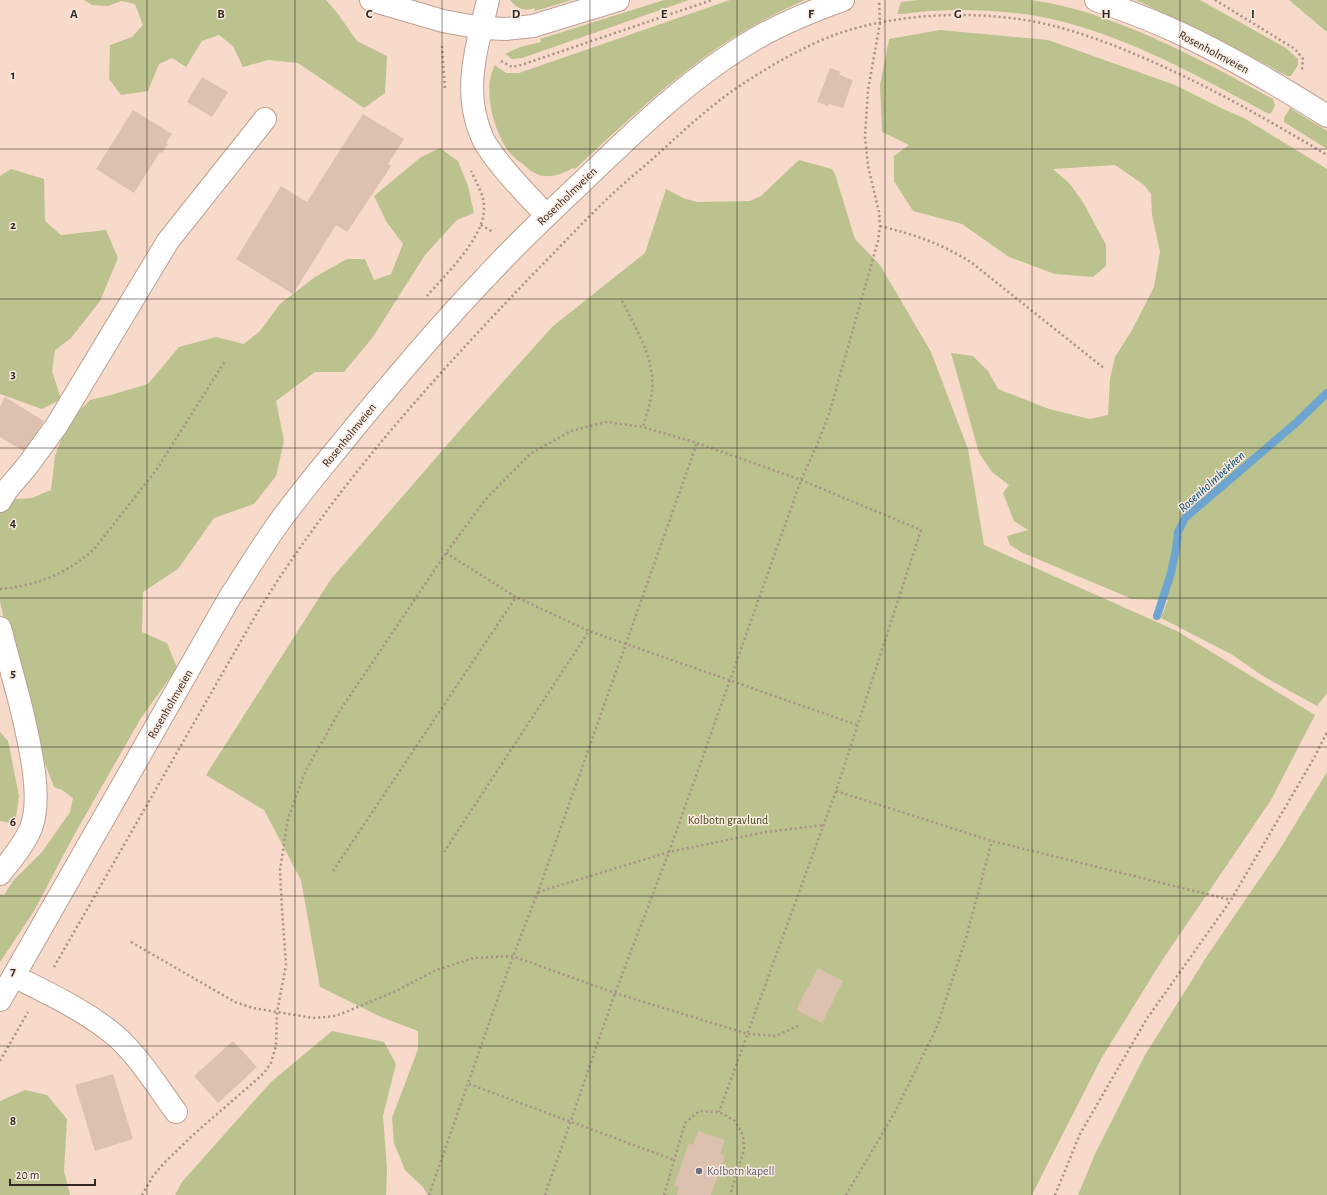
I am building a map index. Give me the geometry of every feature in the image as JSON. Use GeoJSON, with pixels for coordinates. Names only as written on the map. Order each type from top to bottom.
{"type":"FeatureCollection","features":[{"type":"Feature","properties":{"kind":"street"},"geometry":{"type":"LineString","coordinates":[[371,0],[443,21],[481,28],[506,29],[533,26],[618,0]]}},
{"type":"Feature","properties":{"kind":"street"},"geometry":{"type":"LineString","coordinates":[[488,0],[473,62],[471,88],[474,114],[484,141],[498,163],[546,215]]}},
{"type":"Feature","properties":{"kind":"street","name":"Rosenholmveien"},"geometry":{"type":"LineString","coordinates":[[0,1000],[230,598],[276,527],[299,496],[426,342],[486,276],[546,215],[615,149],[688,86],[754,40],[813,10],[842,0]]}},
{"type":"Feature","properties":{"kind":"street","name":"Rosenholmveien"},"geometry":{"type":"LineString","coordinates":[[1096,0],[1145,18],[1176,32],[1246,68],[1327,116]]}},
{"type":"Feature","properties":{"kind":"street"},"geometry":{"type":"LineString","coordinates":[[0,501],[57,425],[168,241],[265,119]]}},
{"type":"Feature","properties":{"kind":"street"},"geometry":{"type":"LineString","coordinates":[[0,628],[32,752],[35,812],[31,828],[22,844],[0,874]]}},
{"type":"Feature","properties":{"kind":"street"},"geometry":{"type":"LineString","coordinates":[[14,976],[71,1006],[105,1027],[140,1062],[176,1112]]}},
{"type":"Feature","properties":{"kind":"path"},"geometry":{"type":"LineString","coordinates":[[499,59],[503,63],[512,67],[521,66],[712,0]]}},
{"type":"Feature","properties":{"kind":"path"},"geometry":{"type":"LineString","coordinates":[[545,1195],[615,993],[669,852],[801,480],[829,414],[878,241],[880,226],[868,166],[865,137],[868,90],[880,23],[879,0]]}},
{"type":"Feature","properties":{"kind":"path"},"geometry":{"type":"LineString","coordinates":[[1215,0],[1295,49],[1300,54],[1304,62],[1299,76]]}},
{"type":"Feature","properties":{"kind":"path"},"geometry":{"type":"LineString","coordinates":[[0,1061],[232,654],[280,576],[324,513],[386,435],[491,319],[573,233],[608,199],[714,104],[739,86],[773,65],[834,35],[880,23],[911,18],[942,15],[985,16],[1054,26],[1115,46],[1193,80],[1274,123],[1327,154]]}},
{"type":"Feature","properties":{"kind":"path"},"geometry":{"type":"LineString","coordinates":[[427,296],[466,250],[481,226],[484,209],[479,188],[474,177]]}},
{"type":"Feature","properties":{"kind":"path"},"geometry":{"type":"LineString","coordinates":[[880,226],[910,233],[952,250],[972,263],[1105,369]]}},
{"type":"Feature","properties":{"kind":"path"},"geometry":{"type":"LineString","coordinates":[[622,301],[646,349],[652,375],[652,392],[643,427]]}},
{"type":"Feature","properties":{"kind":"path"},"geometry":{"type":"LineString","coordinates":[[0,589],[17,588],[40,582],[62,573],[83,559],[95,548],[156,469],[225,361]]}},
{"type":"Feature","properties":{"kind":"path"},"geometry":{"type":"LineString","coordinates":[[142,1195],[153,1176],[165,1162],[194,1134],[264,1073],[271,1063],[276,1046],[277,1012],[286,965],[280,870],[288,818],[306,770],[339,712],[446,553],[485,500],[530,454],[571,431],[606,422],[643,427],[697,443],[801,480],[921,530],[836,791],[748,1034],[718,1112]]}},
{"type":"Feature","properties":{"kind":"path"},"geometry":{"type":"LineString","coordinates":[[429,1195],[469,1084],[512,956],[538,892],[697,443]]}},
{"type":"Feature","properties":{"kind":"path"},"geometry":{"type":"LineString","coordinates":[[446,553],[516,597],[589,631],[625,645],[857,725]]}},
{"type":"Feature","properties":{"kind":"path"},"geometry":{"type":"LineString","coordinates":[[333,871],[516,597]]}},
{"type":"Feature","properties":{"kind":"path"},"geometry":{"type":"LineString","coordinates":[[444,852],[589,631]]}},
{"type":"Feature","properties":{"kind":"path"},"geometry":{"type":"LineString","coordinates":[[1055,1195],[1080,1134],[1146,1020],[1231,900],[1314,758],[1327,732]]}},
{"type":"Feature","properties":{"kind":"path"},"geometry":{"type":"LineString","coordinates":[[836,791],[992,841],[1231,900]]}},
{"type":"Feature","properties":{"kind":"path"},"geometry":{"type":"LineString","coordinates":[[538,892],[669,852],[766,832],[824,825]]}},
{"type":"Feature","properties":{"kind":"path"},"geometry":{"type":"LineString","coordinates":[[846,1195],[895,1112],[936,1028],[966,938],[992,841]]}},
{"type":"Feature","properties":{"kind":"path"},"geometry":{"type":"LineString","coordinates":[[131,942],[235,1002],[253,1008],[313,1018],[336,1016],[396,991],[436,970],[474,958],[512,956],[615,993],[748,1034],[776,1036],[800,1025]]}},
{"type":"Feature","properties":{"kind":"path"},"geometry":{"type":"LineString","coordinates":[[469,1084],[674,1160]]}},
{"type":"Feature","properties":{"kind":"path"},"geometry":{"type":"LineString","coordinates":[[664,1195],[685,1123],[699,1111],[718,1112],[734,1121],[743,1135],[744,1150],[730,1195]]}},
{"type":"Feature","properties":{"kind":"green space"},"geometry":{"type":"Polygon","coordinates":[[[84,0],[326,0],[357,41],[387,56],[385,93],[364,108],[298,63],[268,60],[243,67],[233,46],[219,35],[202,41],[186,67],[172,58],[159,64],[148,91],[121,95],[109,79],[110,45],[132,37],[143,25],[135,4],[121,1],[108,6],[92,5],[84,0]]]}},
{"type":"Feature","properties":{"kind":"green space"},"geometry":{"type":"Polygon","coordinates":[[[510,0],[572,0],[535,11],[534,8],[527,10],[521,8],[510,0]]]}},
{"type":"Feature","properties":{"kind":"green space"},"geometry":{"type":"Polygon","coordinates":[[[664,0],[689,0],[522,58],[512,59],[505,54],[520,47],[541,42],[540,39],[664,0]]]}},
{"type":"Feature","properties":{"kind":"green space"},"geometry":{"type":"Polygon","coordinates":[[[730,0],[805,0],[752,26],[702,59],[653,98],[575,169],[573,168],[556,175],[541,175],[530,170],[507,149],[497,130],[489,96],[491,74],[495,65],[506,73],[519,73],[730,0]]]}},
{"type":"Feature","properties":{"kind":"green space"},"geometry":{"type":"Polygon","coordinates":[[[918,0],[1030,0],[1092,14],[1123,25],[1186,53],[1273,99],[1275,105],[1272,112],[1269,114],[1178,66],[1114,38],[1049,18],[1015,13],[974,10],[943,10],[897,14],[901,2],[918,0]]]}},
{"type":"Feature","properties":{"kind":"green space"},"geometry":{"type":"Polygon","coordinates":[[[1136,0],[1200,0],[1286,48],[1298,59],[1298,65],[1291,76],[1287,76],[1230,45],[1136,0]]]}},
{"type":"Feature","properties":{"kind":"green space"},"geometry":{"type":"Polygon","coordinates":[[[1289,0],[1327,0],[1327,32],[1289,0]]]}},
{"type":"Feature","properties":{"kind":"green space"},"geometry":{"type":"Polygon","coordinates":[[[940,30],[1048,40],[1175,85],[1244,118],[1327,169],[1327,693],[1317,706],[1263,676],[1231,654],[1161,618],[1168,600],[1132,599],[1021,552],[1010,545],[1007,536],[1028,530],[1014,521],[1003,493],[1009,485],[992,472],[979,453],[951,353],[973,356],[988,371],[998,389],[1049,409],[1090,419],[1108,415],[1110,379],[1115,357],[1132,330],[1154,287],[1160,252],[1152,215],[1151,194],[1144,185],[1115,165],[1053,169],[1070,184],[1084,204],[1106,245],[1106,266],[1093,277],[1055,274],[1009,257],[962,224],[913,211],[894,181],[894,156],[909,145],[882,132],[880,85],[889,39],[940,30]]]}},
{"type":"Feature","properties":{"kind":"green space"},"geometry":{"type":"Polygon","coordinates":[[[1290,108],[1327,131],[1327,149],[1284,122],[1284,118],[1290,108]]]}},
{"type":"Feature","properties":{"kind":"green space"},"geometry":{"type":"Polygon","coordinates":[[[440,148],[458,161],[468,186],[474,213],[457,220],[425,255],[373,337],[344,372],[315,372],[276,401],[284,441],[276,476],[254,504],[214,518],[178,569],[143,592],[142,632],[167,643],[177,668],[141,718],[73,837],[34,911],[0,962],[0,894],[4,895],[13,881],[42,852],[70,812],[73,798],[62,790],[54,787],[43,758],[8,638],[0,601],[0,490],[7,500],[32,498],[51,490],[55,456],[67,423],[90,400],[148,384],[179,347],[216,337],[244,344],[260,331],[280,304],[315,277],[347,259],[365,259],[374,280],[391,274],[403,244],[386,221],[374,196],[421,157],[440,148]]]}},
{"type":"Feature","properties":{"kind":"green space","name":"Kolbotn gravlund"},"geometry":{"type":"Polygon","coordinates":[[[799,160],[832,169],[835,174],[855,239],[880,265],[931,352],[968,449],[984,545],[1177,631],[1315,715],[1271,800],[1161,962],[1101,1059],[1032,1195],[428,1195],[423,1187],[405,1170],[394,1143],[392,1118],[418,1049],[418,1031],[381,1017],[320,987],[301,880],[264,810],[206,775],[331,579],[467,422],[552,327],[645,253],[666,189],[683,198],[697,202],[750,201],[761,196],[799,160]]]}},
{"type":"Feature","properties":{"kind":"green space"},"geometry":{"type":"Polygon","coordinates":[[[11,169],[44,179],[45,221],[61,235],[106,230],[118,258],[100,301],[71,338],[55,350],[52,371],[61,399],[42,409],[0,394],[0,176],[11,169]]]}},
{"type":"Feature","properties":{"kind":"green space"},"geometry":{"type":"Polygon","coordinates":[[[0,732],[8,741],[19,796],[15,824],[0,821],[0,732]]]}},
{"type":"Feature","properties":{"kind":"green space"},"geometry":{"type":"Polygon","coordinates":[[[1327,772],[1327,1195],[1078,1195],[1095,1154],[1145,1055],[1209,953],[1280,849],[1327,772]]]}},
{"type":"Feature","properties":{"kind":"green space"},"geometry":{"type":"Polygon","coordinates":[[[332,1031],[384,1042],[396,1064],[383,1116],[387,1169],[386,1195],[175,1195],[182,1182],[271,1082],[332,1031]]]}},
{"type":"Feature","properties":{"kind":"green space"},"geometry":{"type":"Polygon","coordinates":[[[25,1090],[47,1095],[67,1119],[64,1171],[70,1195],[0,1195],[0,1101],[25,1090]]]}},
{"type":"Feature","properties":{"kind":"building"},"geometry":{"type":"Polygon","coordinates":[[[830,68],[841,72],[839,75],[853,80],[843,108],[829,104],[828,106],[817,102],[830,68]]]}},
{"type":"Feature","properties":{"kind":"building"},"geometry":{"type":"Polygon","coordinates":[[[202,77],[228,92],[212,117],[187,102],[202,77]]]}},
{"type":"Feature","properties":{"kind":"building"},"geometry":{"type":"Polygon","coordinates":[[[133,110],[172,134],[166,143],[168,144],[162,153],[160,152],[134,193],[96,169],[133,110]]]}},
{"type":"Feature","properties":{"kind":"building"},"geometry":{"type":"Polygon","coordinates":[[[363,114],[404,139],[388,164],[391,166],[347,232],[336,225],[293,294],[236,259],[281,186],[307,202],[363,114]]]}},
{"type":"Feature","properties":{"kind":"building"},"geometry":{"type":"Polygon","coordinates":[[[5,397],[44,421],[25,452],[0,437],[0,406],[5,397]]]}},
{"type":"Feature","properties":{"kind":"building"},"geometry":{"type":"Polygon","coordinates":[[[818,968],[843,981],[822,1023],[796,1010],[818,968]]]}},
{"type":"Feature","properties":{"kind":"building"},"geometry":{"type":"Polygon","coordinates":[[[233,1041],[257,1067],[218,1103],[194,1076],[233,1041]]]}},
{"type":"Feature","properties":{"kind":"building"},"geometry":{"type":"Polygon","coordinates":[[[113,1074],[133,1139],[95,1151],[75,1085],[113,1074]]]}},
{"type":"Feature","properties":{"kind":"building","name":"Kolbotn kapell"},"geometry":{"type":"Polygon","coordinates":[[[698,1131],[725,1140],[720,1154],[725,1156],[711,1195],[677,1195],[679,1187],[674,1186],[689,1143],[693,1145],[698,1131]]]}},
{"type":"Feature","properties":{"kind":"waterway","name":"Rosenholmbekken"},"geometry":{"type":"LineString","coordinates":[[1157,616],[1171,573],[1178,532],[1185,518],[1297,422],[1327,393]]}},
{"type":"Feature","properties":{"kind":"place","name":"Kolbotn kapell"},"geometry":{"type":"Point","coordinates":[699,1171]}}]}
